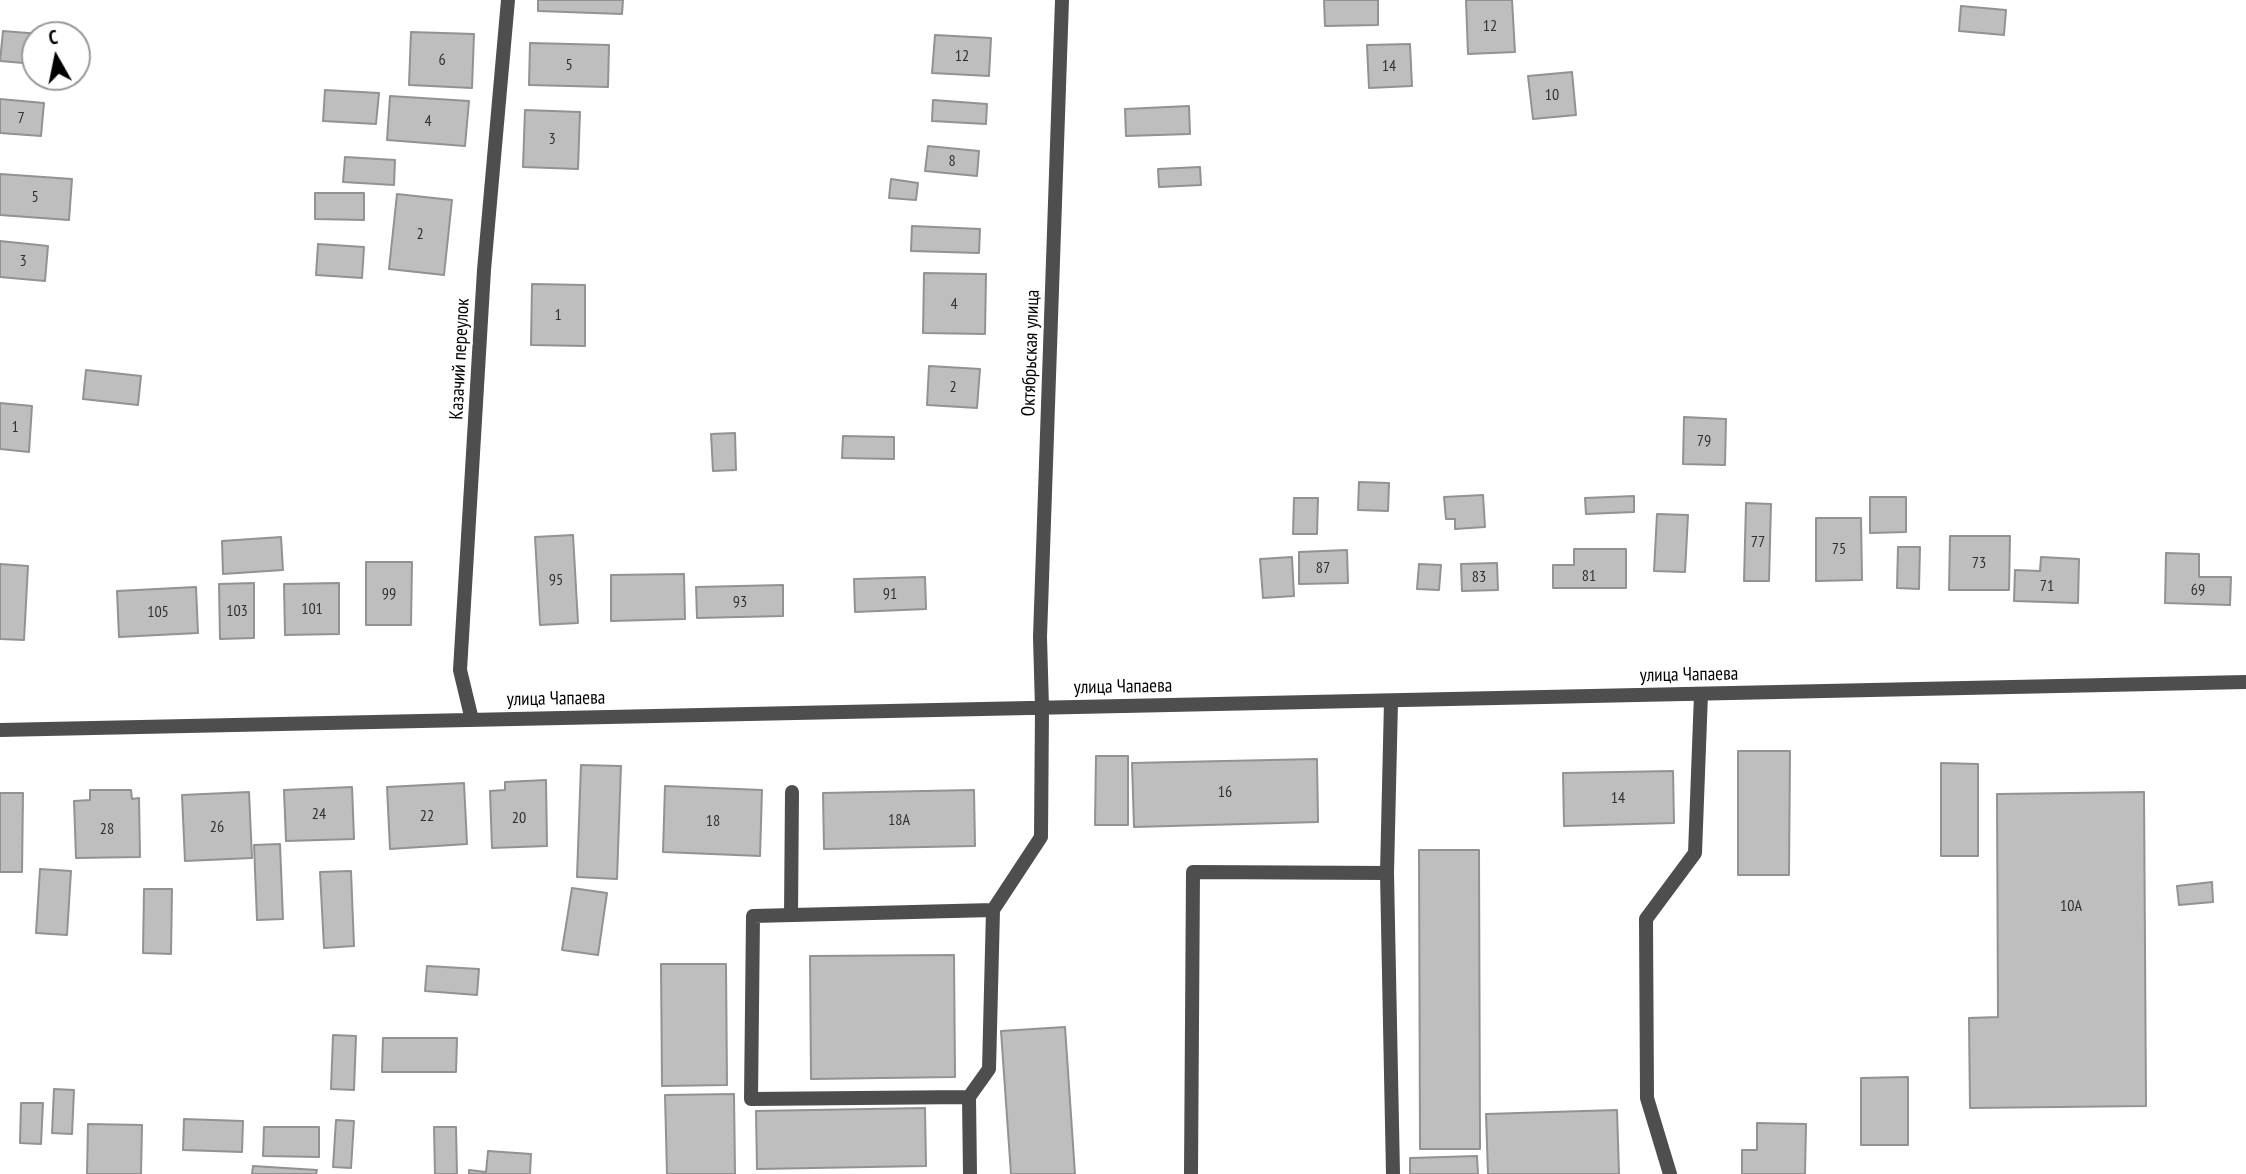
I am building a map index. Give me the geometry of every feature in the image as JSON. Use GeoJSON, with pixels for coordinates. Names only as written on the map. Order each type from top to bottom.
{"type":"FeatureCollection","features":[{"type":"Feature","properties":{"kind":"street","name":"Казачий переулок"},"geometry":{"type":"LineString","coordinates":[[472,720],[460,670],[484,270],[508,0]]}},
{"type":"Feature","properties":{"kind":"street","name":"Октябрьская улица"},"geometry":{"type":"LineString","coordinates":[[993,909],[1041,838],[1040,637],[1062,0]]}},
{"type":"Feature","properties":{"kind":"street","name":"улица Чапаева"},"geometry":{"type":"LineString","coordinates":[[0,730],[2246,682]]}},
{"type":"Feature","properties":{"kind":"street"},"geometry":{"type":"LineString","coordinates":[[1670,1174],[1647,1098],[1646,919],[1695,853],[1701,694]]}},
{"type":"Feature","properties":{"kind":"street"},"geometry":{"type":"LineString","coordinates":[[1391,701],[1387,873],[1393,1174]]}},
{"type":"Feature","properties":{"kind":"street"},"geometry":{"type":"LineString","coordinates":[[790,915],[792,792]]}},
{"type":"Feature","properties":{"kind":"street"},"geometry":{"type":"LineString","coordinates":[[1191,1174],[1193,872],[1387,873]]}},
{"type":"Feature","properties":{"kind":"street"},"geometry":{"type":"LineString","coordinates":[[969,1097],[751,1099],[753,916],[993,909],[989,1069],[969,1097],[970,1174]]}},
{"type":"Feature","properties":{"kind":"building"},"geometry":{"type":"Polygon","coordinates":[[[538,0],[623,0],[622,14],[538,11],[538,0]]]}},
{"type":"Feature","properties":{"kind":"building"},"geometry":{"type":"Polygon","coordinates":[[[1324,0],[1378,0],[1378,25],[1325,26],[1324,0]]]}},
{"type":"Feature","properties":{"kind":"building"},"geometry":{"type":"Polygon","coordinates":[[[1466,0],[1512,0],[1515,52],[1468,54],[1466,0]]]}},
{"type":"Feature","properties":{"kind":"building"},"geometry":{"type":"Polygon","coordinates":[[[1961,6],[2006,10],[2004,35],[1959,31],[1961,6]]]}},
{"type":"Feature","properties":{"kind":"building"},"geometry":{"type":"Polygon","coordinates":[[[3,31],[21,32],[21,63],[0,61],[3,31]]]}},
{"type":"Feature","properties":{"kind":"building"},"geometry":{"type":"Polygon","coordinates":[[[411,32],[474,34],[472,88],[409,85],[411,32]]]}},
{"type":"Feature","properties":{"kind":"building"},"geometry":{"type":"Polygon","coordinates":[[[935,35],[991,38],[989,76],[932,73],[935,35]]]}},
{"type":"Feature","properties":{"kind":"building"},"geometry":{"type":"Polygon","coordinates":[[[530,43],[609,45],[608,87],[529,85],[530,43]]]}},
{"type":"Feature","properties":{"kind":"building"},"geometry":{"type":"Polygon","coordinates":[[[1410,44],[1412,86],[1369,88],[1367,45],[1410,44]]]}},
{"type":"Feature","properties":{"kind":"building"},"geometry":{"type":"Polygon","coordinates":[[[1572,72],[1576,115],[1533,119],[1528,76],[1572,72]]]}},
{"type":"Feature","properties":{"kind":"building"},"geometry":{"type":"Polygon","coordinates":[[[325,90],[379,93],[376,124],[323,121],[325,90]]]}},
{"type":"Feature","properties":{"kind":"building"},"geometry":{"type":"Polygon","coordinates":[[[390,96],[469,101],[465,146],[387,140],[390,96]]]}},
{"type":"Feature","properties":{"kind":"building"},"geometry":{"type":"Polygon","coordinates":[[[0,99],[44,103],[41,136],[0,133],[0,99]]]}},
{"type":"Feature","properties":{"kind":"building"},"geometry":{"type":"Polygon","coordinates":[[[933,100],[987,104],[986,124],[932,121],[933,100]]]}},
{"type":"Feature","properties":{"kind":"building"},"geometry":{"type":"Polygon","coordinates":[[[1189,106],[1190,134],[1126,136],[1125,109],[1189,106]]]}},
{"type":"Feature","properties":{"kind":"building"},"geometry":{"type":"Polygon","coordinates":[[[525,110],[580,112],[578,169],[523,167],[525,110]]]}},
{"type":"Feature","properties":{"kind":"building"},"geometry":{"type":"Polygon","coordinates":[[[928,146],[979,151],[977,176],[925,171],[928,146]]]}},
{"type":"Feature","properties":{"kind":"building"},"geometry":{"type":"Polygon","coordinates":[[[345,157],[395,160],[394,185],[343,182],[345,157]]]}},
{"type":"Feature","properties":{"kind":"building"},"geometry":{"type":"Polygon","coordinates":[[[1200,167],[1201,185],[1159,187],[1158,169],[1200,167]]]}},
{"type":"Feature","properties":{"kind":"building"},"geometry":{"type":"Polygon","coordinates":[[[0,174],[72,179],[69,220],[0,215],[0,174]]]}},
{"type":"Feature","properties":{"kind":"building"},"geometry":{"type":"Polygon","coordinates":[[[891,179],[918,183],[916,200],[889,198],[891,179]]]}},
{"type":"Feature","properties":{"kind":"building"},"geometry":{"type":"Polygon","coordinates":[[[315,193],[364,193],[364,220],[315,219],[315,193]]]}},
{"type":"Feature","properties":{"kind":"building"},"geometry":{"type":"Polygon","coordinates":[[[397,194],[452,200],[444,275],[389,269],[397,194]]]}},
{"type":"Feature","properties":{"kind":"building"},"geometry":{"type":"Polygon","coordinates":[[[912,226],[980,229],[979,253],[911,251],[912,226]]]}},
{"type":"Feature","properties":{"kind":"building"},"geometry":{"type":"Polygon","coordinates":[[[0,241],[48,246],[45,281],[0,277],[0,241]]]}},
{"type":"Feature","properties":{"kind":"building"},"geometry":{"type":"Polygon","coordinates":[[[318,244],[364,247],[362,278],[316,275],[318,244]]]}},
{"type":"Feature","properties":{"kind":"building"},"geometry":{"type":"Polygon","coordinates":[[[924,273],[986,274],[985,334],[923,333],[924,273]]]}},
{"type":"Feature","properties":{"kind":"building"},"geometry":{"type":"Polygon","coordinates":[[[532,284],[585,285],[585,346],[531,345],[532,284]]]}},
{"type":"Feature","properties":{"kind":"building"},"geometry":{"type":"Polygon","coordinates":[[[929,366],[980,369],[977,408],[927,405],[929,366]]]}},
{"type":"Feature","properties":{"kind":"building"},"geometry":{"type":"Polygon","coordinates":[[[86,370],[141,376],[138,405],[83,399],[86,370]]]}},
{"type":"Feature","properties":{"kind":"building"},"geometry":{"type":"Polygon","coordinates":[[[0,403],[32,406],[29,452],[0,449],[0,403]]]}},
{"type":"Feature","properties":{"kind":"building"},"geometry":{"type":"Polygon","coordinates":[[[1684,417],[1726,419],[1725,465],[1683,464],[1684,417]]]}},
{"type":"Feature","properties":{"kind":"building"},"geometry":{"type":"Polygon","coordinates":[[[735,433],[736,470],[713,471],[711,434],[735,433]]]}},
{"type":"Feature","properties":{"kind":"building"},"geometry":{"type":"Polygon","coordinates":[[[843,436],[894,437],[894,459],[842,458],[843,436]]]}},
{"type":"Feature","properties":{"kind":"building"},"geometry":{"type":"Polygon","coordinates":[[[1359,482],[1389,483],[1388,511],[1358,510],[1359,482]]]}},
{"type":"Feature","properties":{"kind":"building"},"geometry":{"type":"Polygon","coordinates":[[[1483,495],[1485,527],[1455,529],[1455,519],[1446,519],[1444,497],[1483,495]]]}},
{"type":"Feature","properties":{"kind":"building"},"geometry":{"type":"Polygon","coordinates":[[[1634,496],[1634,512],[1586,514],[1585,498],[1634,496]]]}},
{"type":"Feature","properties":{"kind":"building"},"geometry":{"type":"Polygon","coordinates":[[[1870,497],[1906,497],[1906,532],[1870,533],[1870,497]]]}},
{"type":"Feature","properties":{"kind":"building"},"geometry":{"type":"Polygon","coordinates":[[[1294,498],[1318,498],[1317,534],[1293,534],[1294,498]]]}},
{"type":"Feature","properties":{"kind":"building"},"geometry":{"type":"Polygon","coordinates":[[[1746,503],[1771,504],[1769,581],[1744,581],[1746,503]]]}},
{"type":"Feature","properties":{"kind":"building"},"geometry":{"type":"Polygon","coordinates":[[[1657,514],[1688,515],[1685,572],[1654,571],[1657,514]]]}},
{"type":"Feature","properties":{"kind":"building"},"geometry":{"type":"Polygon","coordinates":[[[1816,518],[1861,518],[1862,580],[1816,581],[1816,518]]]}},
{"type":"Feature","properties":{"kind":"building"},"geometry":{"type":"Polygon","coordinates":[[[573,535],[578,623],[540,625],[535,537],[573,535]]]}},
{"type":"Feature","properties":{"kind":"building"},"geometry":{"type":"Polygon","coordinates":[[[1950,536],[2010,536],[2009,590],[1949,590],[1950,536]]]}},
{"type":"Feature","properties":{"kind":"building"},"geometry":{"type":"Polygon","coordinates":[[[281,537],[283,570],[223,574],[222,541],[281,537]]]}},
{"type":"Feature","properties":{"kind":"building"},"geometry":{"type":"Polygon","coordinates":[[[1898,547],[1920,547],[1919,589],[1897,588],[1898,547]]]}},
{"type":"Feature","properties":{"kind":"building"},"geometry":{"type":"Polygon","coordinates":[[[1574,549],[1626,549],[1626,588],[1553,588],[1553,565],[1574,565],[1574,549]]]}},
{"type":"Feature","properties":{"kind":"building"},"geometry":{"type":"Polygon","coordinates":[[[1347,550],[1348,583],[1299,584],[1299,552],[1347,550]]]}},
{"type":"Feature","properties":{"kind":"building"},"geometry":{"type":"Polygon","coordinates":[[[2166,553],[2199,554],[2199,577],[2231,577],[2230,605],[2165,603],[2166,553]]]}},
{"type":"Feature","properties":{"kind":"building"},"geometry":{"type":"Polygon","coordinates":[[[1292,557],[1294,596],[1263,598],[1260,559],[1292,557]]]}},
{"type":"Feature","properties":{"kind":"building"},"geometry":{"type":"Polygon","coordinates":[[[2041,557],[2079,559],[2078,603],[2014,601],[2015,570],[2040,571],[2041,557]]]}},
{"type":"Feature","properties":{"kind":"building"},"geometry":{"type":"Polygon","coordinates":[[[366,562],[412,562],[411,625],[366,625],[366,562]]]}},
{"type":"Feature","properties":{"kind":"building"},"geometry":{"type":"Polygon","coordinates":[[[1497,563],[1498,590],[1462,591],[1461,564],[1497,563]]]}},
{"type":"Feature","properties":{"kind":"building"},"geometry":{"type":"Polygon","coordinates":[[[0,564],[28,566],[24,640],[0,639],[0,564]]]}},
{"type":"Feature","properties":{"kind":"building"},"geometry":{"type":"Polygon","coordinates":[[[1419,564],[1441,565],[1439,590],[1417,589],[1419,564]]]}},
{"type":"Feature","properties":{"kind":"building"},"geometry":{"type":"Polygon","coordinates":[[[684,574],[685,619],[611,621],[611,575],[684,574]]]}},
{"type":"Feature","properties":{"kind":"building"},"geometry":{"type":"Polygon","coordinates":[[[925,577],[926,609],[855,612],[854,579],[925,577]]]}},
{"type":"Feature","properties":{"kind":"building"},"geometry":{"type":"Polygon","coordinates":[[[254,583],[254,638],[220,639],[219,584],[254,583]]]}},
{"type":"Feature","properties":{"kind":"building"},"geometry":{"type":"Polygon","coordinates":[[[339,583],[339,634],[285,635],[284,584],[339,583]]]}},
{"type":"Feature","properties":{"kind":"building"},"geometry":{"type":"Polygon","coordinates":[[[783,585],[783,616],[697,618],[696,587],[783,585]]]}},
{"type":"Feature","properties":{"kind":"building"},"geometry":{"type":"Polygon","coordinates":[[[196,587],[198,633],[119,637],[117,591],[196,587]]]}},
{"type":"Feature","properties":{"kind":"building"},"geometry":{"type":"Polygon","coordinates":[[[1738,751],[1790,751],[1789,875],[1738,875],[1738,751]]]}},
{"type":"Feature","properties":{"kind":"building"},"geometry":{"type":"Polygon","coordinates":[[[1096,756],[1128,756],[1128,825],[1095,825],[1096,756]]]}},
{"type":"Feature","properties":{"kind":"building"},"geometry":{"type":"Polygon","coordinates":[[[1317,759],[1318,822],[1134,827],[1132,763],[1317,759]]]}},
{"type":"Feature","properties":{"kind":"building"},"geometry":{"type":"Polygon","coordinates":[[[1941,763],[1978,764],[1978,856],[1941,856],[1941,763]]]}},
{"type":"Feature","properties":{"kind":"building"},"geometry":{"type":"Polygon","coordinates":[[[581,765],[621,766],[617,879],[577,877],[581,765]]]}},
{"type":"Feature","properties":{"kind":"building"},"geometry":{"type":"Polygon","coordinates":[[[1673,771],[1674,823],[1564,826],[1563,773],[1673,771]]]}},
{"type":"Feature","properties":{"kind":"building"},"geometry":{"type":"Polygon","coordinates":[[[546,780],[547,846],[492,848],[490,791],[505,790],[505,782],[546,780]]]}},
{"type":"Feature","properties":{"kind":"building"},"geometry":{"type":"Polygon","coordinates":[[[464,783],[467,844],[390,849],[387,787],[464,783]]]}},
{"type":"Feature","properties":{"kind":"building"},"geometry":{"type":"Polygon","coordinates":[[[665,786],[762,790],[760,856],[663,852],[665,786]]]}},
{"type":"Feature","properties":{"kind":"building"},"geometry":{"type":"Polygon","coordinates":[[[352,787],[354,839],[286,841],[284,790],[352,787]]]}},
{"type":"Feature","properties":{"kind":"building"},"geometry":{"type":"Polygon","coordinates":[[[90,790],[131,790],[132,799],[139,798],[140,857],[76,858],[74,801],[90,800],[90,790]]]}},
{"type":"Feature","properties":{"kind":"building"},"geometry":{"type":"Polygon","coordinates":[[[974,790],[975,846],[824,849],[823,793],[974,790]]]}},
{"type":"Feature","properties":{"kind":"building"},"geometry":{"type":"Polygon","coordinates":[[[249,792],[252,858],[185,861],[182,795],[249,792]]]}},
{"type":"Feature","properties":{"kind":"building"},"geometry":{"type":"Polygon","coordinates":[[[2144,792],[2146,1106],[1970,1108],[1969,1018],[1998,1017],[1997,794],[2144,792]]]}},
{"type":"Feature","properties":{"kind":"building"},"geometry":{"type":"Polygon","coordinates":[[[0,793],[23,793],[22,872],[0,872],[0,793]]]}},
{"type":"Feature","properties":{"kind":"building"},"geometry":{"type":"Polygon","coordinates":[[[280,844],[283,919],[257,920],[254,845],[280,844]]]}},
{"type":"Feature","properties":{"kind":"building"},"geometry":{"type":"Polygon","coordinates":[[[1419,850],[1479,850],[1480,1149],[1420,1149],[1419,850]]]}},
{"type":"Feature","properties":{"kind":"building"},"geometry":{"type":"Polygon","coordinates":[[[40,869],[71,871],[67,935],[36,933],[40,869]]]}},
{"type":"Feature","properties":{"kind":"building"},"geometry":{"type":"Polygon","coordinates":[[[351,871],[354,946],[324,948],[320,872],[351,871]]]}},
{"type":"Feature","properties":{"kind":"building"},"geometry":{"type":"Polygon","coordinates":[[[2212,882],[2213,902],[2179,905],[2177,886],[2212,882]]]}},
{"type":"Feature","properties":{"kind":"building"},"geometry":{"type":"Polygon","coordinates":[[[572,888],[607,893],[598,955],[562,950],[572,888]]]}},
{"type":"Feature","properties":{"kind":"building"},"geometry":{"type":"Polygon","coordinates":[[[144,889],[172,889],[171,954],[143,953],[144,889]]]}},
{"type":"Feature","properties":{"kind":"building"},"geometry":{"type":"Polygon","coordinates":[[[954,955],[955,1077],[811,1079],[810,956],[954,955]]]}},
{"type":"Feature","properties":{"kind":"building"},"geometry":{"type":"Polygon","coordinates":[[[661,964],[726,964],[727,1085],[662,1086],[661,964]]]}},
{"type":"Feature","properties":{"kind":"building"},"geometry":{"type":"Polygon","coordinates":[[[427,966],[479,969],[477,995],[425,991],[427,966]]]}},
{"type":"Feature","properties":{"kind":"building"},"geometry":{"type":"Polygon","coordinates":[[[1065,1027],[1075,1174],[1011,1174],[1001,1031],[1065,1027]]]}},
{"type":"Feature","properties":{"kind":"building"},"geometry":{"type":"Polygon","coordinates":[[[333,1035],[356,1036],[354,1090],[331,1089],[333,1035]]]}},
{"type":"Feature","properties":{"kind":"building"},"geometry":{"type":"Polygon","coordinates":[[[383,1038],[457,1038],[456,1072],[382,1072],[383,1038]]]}},
{"type":"Feature","properties":{"kind":"building"},"geometry":{"type":"Polygon","coordinates":[[[1908,1077],[1908,1145],[1861,1145],[1861,1078],[1908,1077]]]}},
{"type":"Feature","properties":{"kind":"building"},"geometry":{"type":"Polygon","coordinates":[[[54,1089],[74,1090],[72,1134],[52,1133],[54,1089]]]}},
{"type":"Feature","properties":{"kind":"building"},"geometry":{"type":"Polygon","coordinates":[[[734,1094],[735,1174],[667,1174],[665,1095],[734,1094]]]}},
{"type":"Feature","properties":{"kind":"building"},"geometry":{"type":"Polygon","coordinates":[[[21,1103],[43,1103],[41,1144],[20,1143],[21,1103]]]}},
{"type":"Feature","properties":{"kind":"building"},"geometry":{"type":"Polygon","coordinates":[[[925,1108],[926,1166],[757,1169],[756,1111],[925,1108]]]}},
{"type":"Feature","properties":{"kind":"building"},"geometry":{"type":"Polygon","coordinates":[[[1617,1110],[1619,1174],[1488,1174],[1486,1114],[1617,1110]]]}},
{"type":"Feature","properties":{"kind":"building"},"geometry":{"type":"Polygon","coordinates":[[[184,1119],[243,1121],[242,1152],[183,1150],[184,1119]]]}},
{"type":"Feature","properties":{"kind":"building"},"geometry":{"type":"Polygon","coordinates":[[[336,1120],[354,1121],[351,1168],[333,1167],[336,1120]]]}},
{"type":"Feature","properties":{"kind":"building"},"geometry":{"type":"Polygon","coordinates":[[[1757,1123],[1806,1124],[1805,1174],[1742,1174],[1742,1150],[1757,1150],[1757,1123]]]}},
{"type":"Feature","properties":{"kind":"building"},"geometry":{"type":"Polygon","coordinates":[[[88,1124],[142,1125],[141,1174],[87,1174],[88,1124]]]}},
{"type":"Feature","properties":{"kind":"building"},"geometry":{"type":"Polygon","coordinates":[[[264,1127],[319,1127],[319,1157],[263,1156],[264,1127]]]}},
{"type":"Feature","properties":{"kind":"building"},"geometry":{"type":"Polygon","coordinates":[[[434,1127],[456,1127],[457,1174],[435,1174],[434,1127]]]}},
{"type":"Feature","properties":{"kind":"building"},"geometry":{"type":"Polygon","coordinates":[[[488,1151],[531,1154],[530,1174],[469,1174],[469,1170],[486,1172],[488,1151]]]}},
{"type":"Feature","properties":{"kind":"building"},"geometry":{"type":"Polygon","coordinates":[[[1477,1156],[1478,1174],[1410,1174],[1410,1158],[1477,1156]]]}},
{"type":"Feature","properties":{"kind":"building"},"geometry":{"type":"Polygon","coordinates":[[[253,1166],[317,1170],[316,1174],[252,1174],[253,1166]]]}}]}
